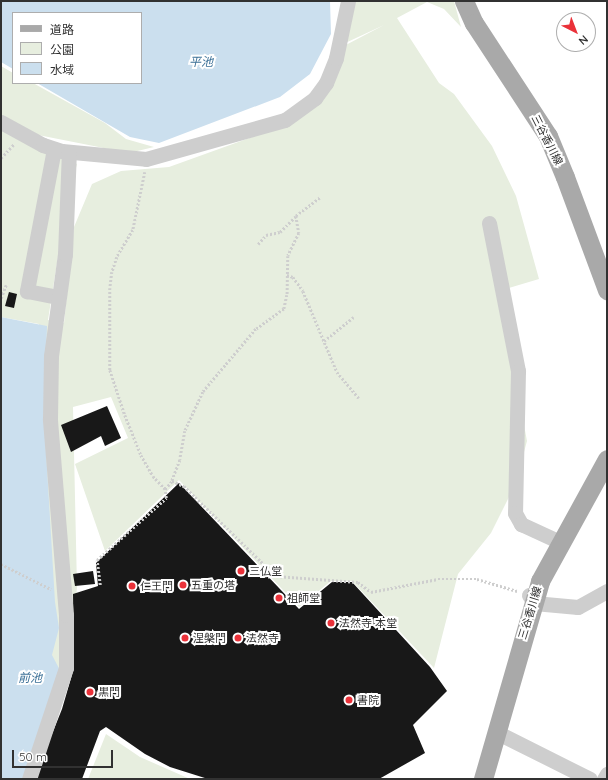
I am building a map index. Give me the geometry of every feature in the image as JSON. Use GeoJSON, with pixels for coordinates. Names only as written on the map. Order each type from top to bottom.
{"type":"FeatureCollection","features":[{"type":"Feature","properties":{"kind":"main road","name":"三谷香川線"},"geometry":{"type":"LineString","coordinates":[[464,1],[474,23],[548,136],[566,176],[607,290]]}},
{"type":"Feature","properties":{"kind":"main road","name":"三谷香川線"},"geometry":{"type":"LineString","coordinates":[[483,779],[531,599],[560,542],[607,459]]}},
{"type":"Feature","properties":{"kind":"street"},"geometry":{"type":"LineString","coordinates":[[1,122],[22,135],[54,148],[69,152],[146,159],[285,120],[300,111],[315,98],[326,83],[336,58],[348,1]]}},
{"type":"Feature","properties":{"kind":"street"},"geometry":{"type":"LineString","coordinates":[[54,148],[27,292],[58,297]]}},
{"type":"Feature","properties":{"kind":"street"},"geometry":{"type":"LineString","coordinates":[[29,779],[66,668],[64,595],[50,419],[51,356],[65,254],[69,152]]}},
{"type":"Feature","properties":{"kind":"street"},"geometry":{"type":"LineString","coordinates":[[489,223],[518,371],[515,513],[521,524],[560,542]]}},
{"type":"Feature","properties":{"kind":"street"},"geometry":{"type":"LineString","coordinates":[[531,599],[578,607],[607,591]]}},
{"type":"Feature","properties":{"kind":"street"},"geometry":{"type":"LineString","coordinates":[[496,732],[590,779]]}},
{"type":"Feature","properties":{"kind":"street"},"geometry":{"type":"LineString","coordinates":[[604,779],[607,774]]}},
{"type":"Feature","properties":{"kind":"path"},"geometry":{"type":"LineString","coordinates":[[1,158],[22,135]]}},
{"type":"Feature","properties":{"kind":"path"},"geometry":{"type":"LineString","coordinates":[[100,585],[97,560],[166,498],[165,489],[153,476],[141,455],[124,415],[110,370],[110,288],[112,272],[117,257],[132,230],[144,186],[146,159]]}},
{"type":"Feature","properties":{"kind":"path"},"geometry":{"type":"LineString","coordinates":[[258,244],[266,235],[280,232],[296,216],[320,198]]}},
{"type":"Feature","properties":{"kind":"path"},"geometry":{"type":"LineString","coordinates":[[165,489],[172,481],[180,460],[185,431],[198,399],[252,333],[274,314],[284,309],[287,295],[288,256],[299,233],[296,216]]}},
{"type":"Feature","properties":{"kind":"path"},"geometry":{"type":"LineString","coordinates":[[287,274],[293,277],[303,291],[337,372],[359,398]]}},
{"type":"Feature","properties":{"kind":"path"},"geometry":{"type":"LineString","coordinates":[[1,298],[6,285]]}},
{"type":"Feature","properties":{"kind":"path"},"geometry":{"type":"LineString","coordinates":[[324,341],[354,317]]}},
{"type":"Feature","properties":{"kind":"path"},"geometry":{"type":"LineString","coordinates":[[172,481],[184,486],[276,576],[358,582],[371,592],[438,579],[477,579],[531,599]]}},
{"type":"Feature","properties":{"kind":"path"},"geometry":{"type":"LineString","coordinates":[[1,564],[64,595]]}},
{"type":"Feature","properties":{"kind":"green space"},"geometry":{"type":"Polygon","coordinates":[[[350,1],[454,1],[461,27],[444,9],[427,2],[397,18],[439,83],[454,94],[492,146],[516,196],[539,279],[499,291],[527,441],[515,485],[491,533],[458,574],[434,668],[352,581],[331,581],[299,607],[179,480],[105,551],[75,464],[128,438],[111,397],[73,407],[77,587],[70,668],[18,777],[1,551],[39,324],[1,317],[1,129],[77,164],[65,212],[48,320],[64,323],[74,227],[92,184],[121,171],[169,167],[255,136],[303,112],[342,47],[384,25],[341,45],[350,1]]]}},
{"type":"Feature","properties":{"kind":"green space"},"geometry":{"type":"Polygon","coordinates":[[[1,66],[12,72],[12,84],[35,84],[105,123],[126,139],[154,147],[129,153],[28,133],[1,119],[1,66]]]}},
{"type":"Feature","properties":{"kind":"green space"},"geometry":{"type":"Polygon","coordinates":[[[106,734],[140,757],[190,779],[88,779],[106,734]]]}},
{"type":"Feature","properties":{"kind":"water","name":"平池"},"geometry":{"type":"Polygon","coordinates":[[[1,1],[330,1],[331,34],[310,74],[280,97],[159,143],[130,137],[39,84],[142,84],[142,12],[12,12],[12,68],[1,62],[1,1]]]}},
{"type":"Feature","properties":{"kind":"water","name":"前池"},"geometry":{"type":"Polygon","coordinates":[[[1,317],[47,326],[44,418],[55,602],[59,628],[52,655],[63,676],[23,779],[1,779],[1,317]]]}},
{"type":"Feature","properties":{"kind":"building"},"geometry":{"type":"Polygon","coordinates":[[[9,292],[17,294],[14,308],[5,306],[9,292]]]}},
{"type":"Feature","properties":{"kind":"building"},"geometry":{"type":"Polygon","coordinates":[[[107,406],[121,438],[105,446],[101,436],[71,452],[61,425],[107,406]]]}},
{"type":"Feature","properties":{"kind":"building","name":"法然寺"},"geometry":{"type":"Polygon","coordinates":[[[179,483],[299,609],[332,582],[352,582],[430,667],[447,691],[413,725],[425,753],[379,779],[208,779],[170,767],[145,754],[106,727],[100,731],[82,779],[34,779],[62,709],[74,668],[73,594],[98,586],[96,563],[179,483]]]}},
{"type":"Feature","properties":{"kind":"building"},"geometry":{"type":"Polygon","coordinates":[[[93,571],[95,584],[75,586],[73,574],[93,571]]]}},
{"type":"Feature","properties":{"kind":"place","name":"三仏堂"},"geometry":{"type":"Point","coordinates":[241,571]}},
{"type":"Feature","properties":{"kind":"place","name":"五重の塔"},"geometry":{"type":"Point","coordinates":[183,585]}},
{"type":"Feature","properties":{"kind":"place","name":"仁王門"},"geometry":{"type":"Point","coordinates":[132,586]}},
{"type":"Feature","properties":{"kind":"place","name":"祖師堂"},"geometry":{"type":"Point","coordinates":[279,598]}},
{"type":"Feature","properties":{"kind":"place","name":"法然寺 本堂"},"geometry":{"type":"Point","coordinates":[331,623]}},
{"type":"Feature","properties":{"kind":"place","name":"涅槃門"},"geometry":{"type":"Point","coordinates":[185,638]}},
{"type":"Feature","properties":{"kind":"place","name":"法然寺"},"geometry":{"type":"Point","coordinates":[238,638]}},
{"type":"Feature","properties":{"kind":"place","name":"黒門"},"geometry":{"type":"Point","coordinates":[90,692]}},
{"type":"Feature","properties":{"kind":"place","name":"書院"},"geometry":{"type":"Point","coordinates":[349,700]}}]}
